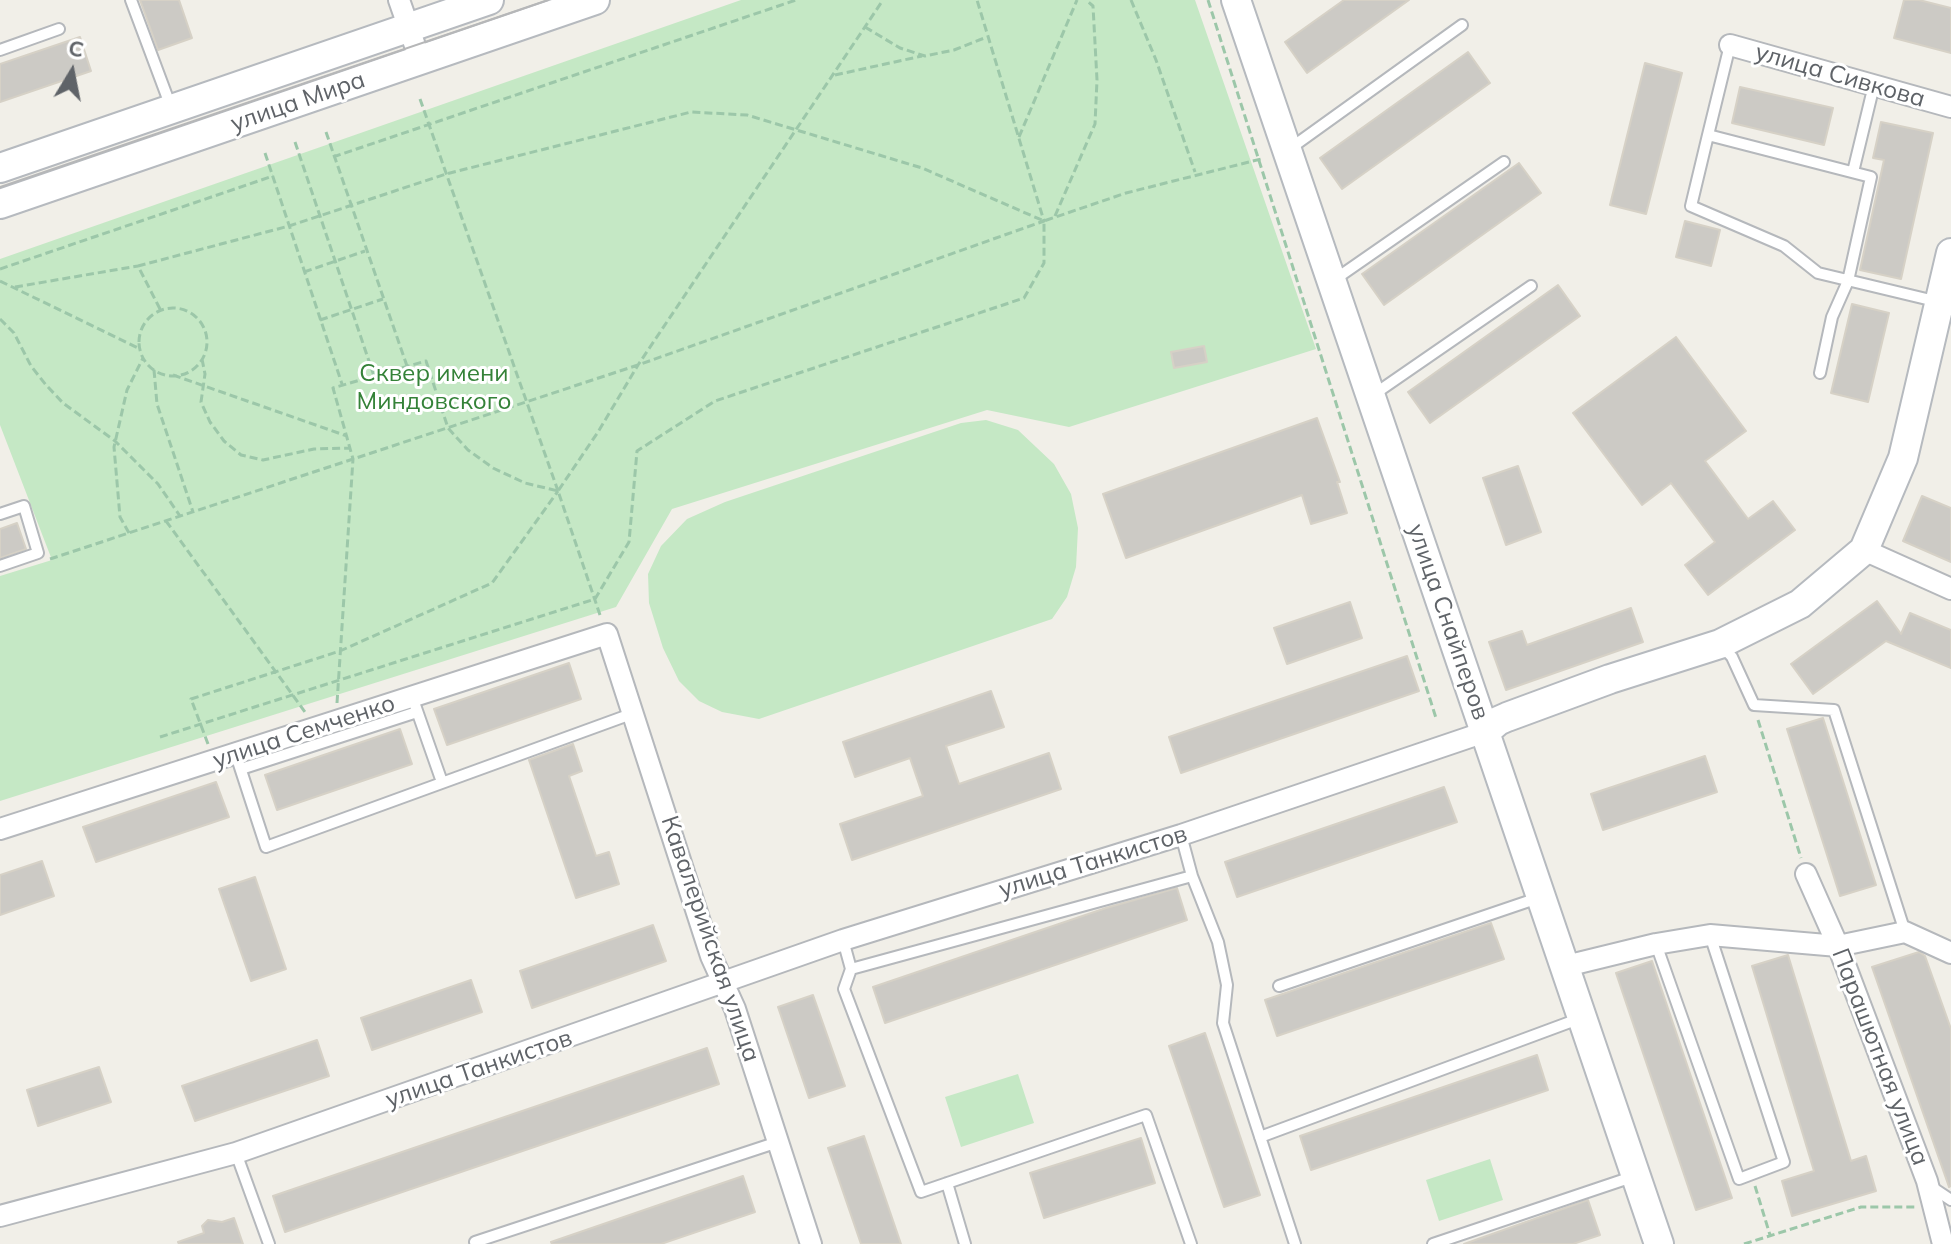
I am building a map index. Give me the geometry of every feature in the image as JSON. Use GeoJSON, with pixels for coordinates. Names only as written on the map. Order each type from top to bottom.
{"type":"FeatureCollection","features":[{"type":"Feature","properties":{"kind":"street"},"geometry":{"type":"LineString","coordinates":[[399,0],[420,60]]}},
{"type":"Feature","properties":{"kind":"street","name":"улица Мира"},"geometry":{"type":"LineString","coordinates":[[0,168],[489,0]]}},
{"type":"Feature","properties":{"kind":"street","name":"улица Мира"},"geometry":{"type":"LineString","coordinates":[[0,204],[595,0]]}},
{"type":"Feature","properties":{"kind":"street","name":"улица Снайперов"},"geometry":{"type":"LineString","coordinates":[[1236,0],[1659,1244]]}},
{"type":"Feature","properties":{"kind":"street","name":"улица Сивкова"},"geometry":{"type":"LineString","coordinates":[[1730,45],[1951,107]]}},
{"type":"Feature","properties":{"kind":"street","name":"улица Танкистов"},"geometry":{"type":"LineString","coordinates":[[0,1216],[236,1153],[843,940],[1181,835],[1485,732],[1507,717],[1610,679],[1720,644],[1800,604],[1864,550],[1903,458],[1951,253]]}},
{"type":"Feature","properties":{"kind":"street"},"geometry":{"type":"LineString","coordinates":[[1864,550],[1951,589]]}},
{"type":"Feature","properties":{"kind":"street","name":"улица Семченко"},"geometry":{"type":"LineString","coordinates":[[0,829],[238,762],[414,704],[607,634]]}},
{"type":"Feature","properties":{"kind":"street","name":"Кавалерийская улица"},"geometry":{"type":"LineString","coordinates":[[607,634],[711,956],[725,982],[811,1244]]}},
{"type":"Feature","properties":{"kind":"street","name":"Парашютная улица"},"geometry":{"type":"LineString","coordinates":[[1806,874],[1838,946],[1927,1181],[1942,1203],[1943,1244]]}},
{"type":"Feature","properties":{"kind":"street"},"geometry":{"type":"LineString","coordinates":[[1566,966],[1656,944],[1710,935],[1838,946],[1905,932],[1951,953]]}},
{"type":"Feature","properties":{"kind":"lane"},"geometry":{"type":"LineString","coordinates":[[131,0],[172,110]]}},
{"type":"Feature","properties":{"kind":"lane"},"geometry":{"type":"LineString","coordinates":[[1287,150],[1462,25]]}},
{"type":"Feature","properties":{"kind":"lane"},"geometry":{"type":"LineString","coordinates":[[0,50],[59,29]]}},
{"type":"Feature","properties":{"kind":"lane"},"geometry":{"type":"LineString","coordinates":[[1730,45],[1691,206],[1784,246],[1818,273],[1941,302]]}},
{"type":"Feature","properties":{"kind":"lane"},"geometry":{"type":"LineString","coordinates":[[1853,172],[1874,85]]}},
{"type":"Feature","properties":{"kind":"lane"},"geometry":{"type":"LineString","coordinates":[[1708,135],[1871,177],[1848,281],[1832,317],[1820,373]]}},
{"type":"Feature","properties":{"kind":"lane"},"geometry":{"type":"LineString","coordinates":[[1332,281],[1504,162]]}},
{"type":"Feature","properties":{"kind":"lane"},"geometry":{"type":"LineString","coordinates":[[1371,396],[1531,286]]}},
{"type":"Feature","properties":{"kind":"lane"},"geometry":{"type":"LineString","coordinates":[[0,514],[24,506],[38,553],[0,566]]}},
{"type":"Feature","properties":{"kind":"lane"},"geometry":{"type":"LineString","coordinates":[[1720,644],[1732,657],[1754,705],[1834,710],[1905,932]]}},
{"type":"Feature","properties":{"kind":"lane"},"geometry":{"type":"LineString","coordinates":[[414,704],[442,782]]}},
{"type":"Feature","properties":{"kind":"lane"},"geometry":{"type":"LineString","coordinates":[[238,762],[266,847],[634,713]]}},
{"type":"Feature","properties":{"kind":"lane"},"geometry":{"type":"LineString","coordinates":[[1181,835],[1192,876],[1218,942],[1227,985],[1223,1023],[1295,1244]]}},
{"type":"Feature","properties":{"kind":"lane"},"geometry":{"type":"LineString","coordinates":[[851,969],[1192,876]]}},
{"type":"Feature","properties":{"kind":"lane"},"geometry":{"type":"LineString","coordinates":[[1279,986],[1543,897]]}},
{"type":"Feature","properties":{"kind":"lane"},"geometry":{"type":"LineString","coordinates":[[1656,944],[1739,1179],[1784,1162],[1710,935]]}},
{"type":"Feature","properties":{"kind":"lane"},"geometry":{"type":"LineString","coordinates":[[843,940],[851,969],[844,989],[921,1192],[1146,1115],[1191,1244]]}},
{"type":"Feature","properties":{"kind":"lane"},"geometry":{"type":"LineString","coordinates":[[1260,1137],[1583,1018]]}},
{"type":"Feature","properties":{"kind":"lane"},"geometry":{"type":"LineString","coordinates":[[475,1242],[778,1142]]}},
{"type":"Feature","properties":{"kind":"lane"},"geometry":{"type":"LineString","coordinates":[[236,1153],[269,1244]]}},
{"type":"Feature","properties":{"kind":"lane"},"geometry":{"type":"LineString","coordinates":[[1433,1244],[1636,1176]]}},
{"type":"Feature","properties":{"kind":"lane"},"geometry":{"type":"LineString","coordinates":[[947,1183],[965,1244]]}},
{"type":"Feature","properties":{"kind":"path"},"geometry":{"type":"LineString","coordinates":[[333,157],[796,0]]}},
{"type":"Feature","properties":{"kind":"path"},"geometry":{"type":"LineString","coordinates":[[210,753],[191,699],[340,651],[492,583],[598,432],[638,365],[883,0]]}},
{"type":"Feature","properties":{"kind":"path"},"geometry":{"type":"LineString","coordinates":[[160,737],[595,599],[629,542],[637,451],[715,401],[1024,298],[1044,263],[1044,221],[977,0]]}},
{"type":"Feature","properties":{"kind":"path"},"geometry":{"type":"LineString","coordinates":[[1019,137],[1077,0]]}},
{"type":"Feature","properties":{"kind":"path"},"geometry":{"type":"LineString","coordinates":[[1055,217],[1095,124],[1097,80],[1093,6],[1086,0]]}},
{"type":"Feature","properties":{"kind":"path"},"geometry":{"type":"LineString","coordinates":[[1131,0],[1156,60],[1196,174]]}},
{"type":"Feature","properties":{"kind":"path"},"geometry":{"type":"LineString","coordinates":[[1208,0],[1436,718]]}},
{"type":"Feature","properties":{"kind":"path"},"geometry":{"type":"LineString","coordinates":[[865,27],[900,48],[925,56]]}},
{"type":"Feature","properties":{"kind":"path"},"geometry":{"type":"LineString","coordinates":[[833,75],[954,50],[987,37]]}},
{"type":"Feature","properties":{"kind":"path"},"geometry":{"type":"LineString","coordinates":[[420,99],[607,634]]}},
{"type":"Feature","properties":{"kind":"path"},"geometry":{"type":"LineString","coordinates":[[13,287],[138,266],[289,226],[446,174],[691,112],[747,115],[922,168],[1044,221]]}},
{"type":"Feature","properties":{"kind":"path"},"geometry":{"type":"LineString","coordinates":[[326,132],[407,366]]}},
{"type":"Feature","properties":{"kind":"path"},"geometry":{"type":"LineString","coordinates":[[295,142],[374,376]]}},
{"type":"Feature","properties":{"kind":"path"},"geometry":{"type":"LineString","coordinates":[[265,153],[342,386]]}},
{"type":"Feature","properties":{"kind":"path"},"geometry":{"type":"LineString","coordinates":[[43,562],[638,365],[1055,217],[1196,174],[1261,159]]}},
{"type":"Feature","properties":{"kind":"path"},"geometry":{"type":"LineString","coordinates":[[0,269],[273,176]]}},
{"type":"Feature","properties":{"kind":"path"},"geometry":{"type":"LineString","coordinates":[[304,272],[366,251]]}},
{"type":"Feature","properties":{"kind":"path"},"geometry":{"type":"LineString","coordinates":[[138,266],[160,309]]}},
{"type":"Feature","properties":{"kind":"path"},"geometry":{"type":"LineString","coordinates":[[0,281],[140,349]]}},
{"type":"Feature","properties":{"kind":"path"},"geometry":{"type":"LineString","coordinates":[[320,320],[383,299]]}},
{"type":"Feature","properties":{"kind":"path"},"geometry":{"type":"LineString","coordinates":[[160,309],[187,309],[206,328],[206,355],[187,375],[160,374],[143,358],[141,328],[160,309]]}},
{"type":"Feature","properties":{"kind":"path"},"geometry":{"type":"LineString","coordinates":[[0,319],[14,333],[31,366],[54,394],[115,441],[158,484],[180,516]]}},
{"type":"Feature","properties":{"kind":"path"},"geometry":{"type":"LineString","coordinates":[[129,533],[120,517],[116,493],[115,441],[127,390],[143,358]]}},
{"type":"Feature","properties":{"kind":"path"},"geometry":{"type":"LineString","coordinates":[[202,359],[204,386],[201,402],[210,422],[224,441],[241,455],[263,460],[314,449],[350,448]]}},
{"type":"Feature","properties":{"kind":"path"},"geometry":{"type":"LineString","coordinates":[[336,713],[353,459],[333,388],[426,361],[448,428],[468,450],[493,468],[525,483],[558,491]]}},
{"type":"Feature","properties":{"kind":"path"},"geometry":{"type":"LineString","coordinates":[[154,369],[157,404],[193,512]]}},
{"type":"Feature","properties":{"kind":"path"},"geometry":{"type":"LineString","coordinates":[[170,374],[347,436]]}},
{"type":"Feature","properties":{"kind":"path"},"geometry":{"type":"LineString","coordinates":[[166,521],[311,721]]}},
{"type":"Feature","properties":{"kind":"path"},"geometry":{"type":"LineString","coordinates":[[1754,705],[1806,874]]}},
{"type":"Feature","properties":{"kind":"path"},"geometry":{"type":"LineString","coordinates":[[1752,1174],[1770,1235]]}},
{"type":"Feature","properties":{"kind":"path"},"geometry":{"type":"LineString","coordinates":[[1744,1244],[1861,1207],[1942,1203]]}},
{"type":"Feature","properties":{"kind":"green space","name":"Сквер имени Миндовского"},"geometry":{"type":"Polygon","coordinates":[[[741,0],[1195,0],[1316,349],[1069,427],[987,410],[672,509],[616,607],[0,801],[0,576],[52,560],[0,425],[0,259],[741,0]]]}},
{"type":"Feature","properties":{"kind":"green space"},"geometry":{"type":"Polygon","coordinates":[[[986,420],[1018,430],[1054,464],[1071,494],[1078,528],[1076,567],[1067,597],[1052,619],[759,719],[722,712],[699,701],[679,681],[663,648],[649,603],[648,574],[661,546],[687,519],[725,502],[961,423],[986,420]]]}},
{"type":"Feature","properties":{"kind":"green space"},"geometry":{"type":"Polygon","coordinates":[[[1018,1074],[1034,1123],[961,1147],[945,1097],[1018,1074]]]}},
{"type":"Feature","properties":{"kind":"green space"},"geometry":{"type":"Polygon","coordinates":[[[1490,1159],[1503,1200],[1439,1221],[1426,1180],[1490,1159]]]}},
{"type":"Feature","properties":{"kind":"building"},"geometry":{"type":"Polygon","coordinates":[[[140,0],[179,0],[192,38],[158,50],[140,0]]]}},
{"type":"Feature","properties":{"kind":"building"},"geometry":{"type":"Polygon","coordinates":[[[1344,0],[1409,0],[1307,73],[1285,42],[1344,0]]]}},
{"type":"Feature","properties":{"kind":"building"},"geometry":{"type":"Polygon","coordinates":[[[1904,0],[1919,0],[1951,8],[1951,53],[1894,38],[1904,0]]]}},
{"type":"Feature","properties":{"kind":"building"},"geometry":{"type":"Polygon","coordinates":[[[80,37],[91,71],[0,102],[0,64],[80,37]]]}},
{"type":"Feature","properties":{"kind":"building"},"geometry":{"type":"Polygon","coordinates":[[[1468,52],[1490,83],[1342,189],[1320,158],[1468,52]]]}},
{"type":"Feature","properties":{"kind":"building"},"geometry":{"type":"Polygon","coordinates":[[[1645,63],[1682,73],[1646,214],[1610,205],[1645,63]]]}},
{"type":"Feature","properties":{"kind":"building"},"geometry":{"type":"Polygon","coordinates":[[[1740,87],[1833,108],[1824,145],[1732,123],[1740,87]]]}},
{"type":"Feature","properties":{"kind":"building"},"geometry":{"type":"Polygon","coordinates":[[[1881,122],[1933,133],[1901,279],[1860,270],[1884,160],[1873,158],[1881,122]]]}},
{"type":"Feature","properties":{"kind":"building"},"geometry":{"type":"Polygon","coordinates":[[[1519,163],[1541,193],[1384,305],[1362,274],[1519,163]]]}},
{"type":"Feature","properties":{"kind":"building"},"geometry":{"type":"Polygon","coordinates":[[[1685,221],[1720,230],[1711,266],[1676,257],[1685,221]]]}},
{"type":"Feature","properties":{"kind":"building"},"geometry":{"type":"Polygon","coordinates":[[[1558,285],[1580,316],[1430,423],[1408,392],[1558,285]]]}},
{"type":"Feature","properties":{"kind":"building"},"geometry":{"type":"Polygon","coordinates":[[[1852,304],[1889,313],[1868,402],[1831,393],[1852,304]]]}},
{"type":"Feature","properties":{"kind":"building"},"geometry":{"type":"Polygon","coordinates":[[[1676,337],[1746,431],[1705,461],[1748,519],[1773,501],[1795,530],[1708,595],[1685,565],[1715,542],[1671,483],[1642,505],[1573,413],[1676,337]]]}},
{"type":"Feature","properties":{"kind":"building"},"geometry":{"type":"Polygon","coordinates":[[[1204,346],[1207,362],[1174,368],[1171,352],[1204,346]]]}},
{"type":"Feature","properties":{"kind":"building"},"geometry":{"type":"Polygon","coordinates":[[[1317,418],[1340,482],[1337,482],[1347,513],[1311,524],[1302,495],[1126,558],[1103,494],[1317,418]]]}},
{"type":"Feature","properties":{"kind":"building"},"geometry":{"type":"Polygon","coordinates":[[[1518,466],[1541,532],[1506,545],[1483,478],[1518,466]]]}},
{"type":"Feature","properties":{"kind":"building"},"geometry":{"type":"Polygon","coordinates":[[[1922,496],[1951,508],[1951,562],[1903,541],[1922,496]]]}},
{"type":"Feature","properties":{"kind":"building"},"geometry":{"type":"Polygon","coordinates":[[[17,523],[26,549],[0,558],[0,529],[17,523]]]}},
{"type":"Feature","properties":{"kind":"building"},"geometry":{"type":"Polygon","coordinates":[[[1877,601],[1901,634],[1910,613],[1951,630],[1951,668],[1886,641],[1813,694],[1791,664],[1877,601]]]}},
{"type":"Feature","properties":{"kind":"building"},"geometry":{"type":"Polygon","coordinates":[[[1350,602],[1362,638],[1287,664],[1274,628],[1350,602]]]}},
{"type":"Feature","properties":{"kind":"building"},"geometry":{"type":"Polygon","coordinates":[[[1631,608],[1643,642],[1506,690],[1489,642],[1522,631],[1527,645],[1631,608]]]}},
{"type":"Feature","properties":{"kind":"building"},"geometry":{"type":"Polygon","coordinates":[[[1407,656],[1419,691],[1181,773],[1169,737],[1407,656]]]}},
{"type":"Feature","properties":{"kind":"building"},"geometry":{"type":"Polygon","coordinates":[[[569,663],[581,699],[447,745],[434,709],[569,663]]]}},
{"type":"Feature","properties":{"kind":"building"},"geometry":{"type":"Polygon","coordinates":[[[991,691],[1004,727],[946,746],[959,784],[1049,753],[1061,789],[852,860],[840,824],[923,796],[910,758],[855,777],[843,742],[991,691]]]}},
{"type":"Feature","properties":{"kind":"building"},"geometry":{"type":"Polygon","coordinates":[[[1823,718],[1876,885],[1840,896],[1787,729],[1823,718]]]}},
{"type":"Feature","properties":{"kind":"building"},"geometry":{"type":"Polygon","coordinates":[[[400,729],[412,764],[277,810],[265,775],[400,729]]]}},
{"type":"Feature","properties":{"kind":"building"},"geometry":{"type":"Polygon","coordinates":[[[573,744],[582,771],[569,776],[596,856],[609,852],[619,884],[576,898],[529,760],[573,744]]]}},
{"type":"Feature","properties":{"kind":"building"},"geometry":{"type":"Polygon","coordinates":[[[1705,756],[1717,792],[1603,830],[1591,794],[1705,756]]]}},
{"type":"Feature","properties":{"kind":"building"},"geometry":{"type":"Polygon","coordinates":[[[216,782],[229,817],[96,862],[83,827],[216,782]]]}},
{"type":"Feature","properties":{"kind":"building"},"geometry":{"type":"Polygon","coordinates":[[[1444,787],[1457,822],[1237,897],[1225,862],[1444,787]]]}},
{"type":"Feature","properties":{"kind":"building"},"geometry":{"type":"Polygon","coordinates":[[[42,861],[54,896],[0,915],[0,875],[42,861]]]}},
{"type":"Feature","properties":{"kind":"building"},"geometry":{"type":"Polygon","coordinates":[[[255,877],[286,969],[251,981],[219,889],[255,877]]]}},
{"type":"Feature","properties":{"kind":"building"},"geometry":{"type":"Polygon","coordinates":[[[1177,888],[1187,920],[885,1023],[873,987],[1106,908],[1177,888]]]}},
{"type":"Feature","properties":{"kind":"building"},"geometry":{"type":"Polygon","coordinates":[[[1491,923],[1504,959],[1277,1036],[1265,1000],[1491,923]]]}},
{"type":"Feature","properties":{"kind":"building"},"geometry":{"type":"Polygon","coordinates":[[[653,925],[666,961],[532,1008],[520,971],[653,925]]]}},
{"type":"Feature","properties":{"kind":"building"},"geometry":{"type":"Polygon","coordinates":[[[1919,952],[1925,956],[1951,1029],[1949,1187],[1872,967],[1919,952]]]}},
{"type":"Feature","properties":{"kind":"building"},"geometry":{"type":"Polygon","coordinates":[[[1788,955],[1851,1161],[1866,1156],[1876,1191],[1792,1216],[1782,1181],[1814,1171],[1752,966],[1788,955]]]}},
{"type":"Feature","properties":{"kind":"building"},"geometry":{"type":"Polygon","coordinates":[[[1652,961],[1732,1198],[1696,1210],[1616,973],[1652,961]]]}},
{"type":"Feature","properties":{"kind":"building"},"geometry":{"type":"Polygon","coordinates":[[[471,980],[482,1012],[372,1050],[361,1018],[471,980]]]}},
{"type":"Feature","properties":{"kind":"building"},"geometry":{"type":"Polygon","coordinates":[[[813,995],[845,1086],[809,1098],[778,1007],[813,995]]]}},
{"type":"Feature","properties":{"kind":"building"},"geometry":{"type":"Polygon","coordinates":[[[1205,1033],[1260,1195],[1224,1207],[1169,1046],[1205,1033]]]}},
{"type":"Feature","properties":{"kind":"building"},"geometry":{"type":"Polygon","coordinates":[[[317,1040],[329,1076],[195,1121],[182,1086],[317,1040]]]}},
{"type":"Feature","properties":{"kind":"building"},"geometry":{"type":"Polygon","coordinates":[[[707,1048],[719,1084],[285,1232],[273,1196],[707,1048]]]}},
{"type":"Feature","properties":{"kind":"building"},"geometry":{"type":"Polygon","coordinates":[[[1537,1055],[1548,1090],[1311,1170],[1300,1136],[1537,1055]]]}},
{"type":"Feature","properties":{"kind":"building"},"geometry":{"type":"Polygon","coordinates":[[[99,1067],[111,1102],[38,1126],[27,1090],[99,1067]]]}},
{"type":"Feature","properties":{"kind":"building"},"geometry":{"type":"Polygon","coordinates":[[[864,1136],[901,1244],[861,1244],[828,1148],[864,1136]]]}},
{"type":"Feature","properties":{"kind":"building"},"geometry":{"type":"Polygon","coordinates":[[[1141,1138],[1155,1183],[1044,1218],[1030,1173],[1141,1138]]]}},
{"type":"Feature","properties":{"kind":"building"},"geometry":{"type":"Polygon","coordinates":[[[743,1176],[755,1212],[661,1244],[551,1242],[743,1176]]]}},
{"type":"Feature","properties":{"kind":"building"},"geometry":{"type":"Polygon","coordinates":[[[1588,1200],[1600,1235],[1573,1244],[1464,1244],[1588,1200]]]}},
{"type":"Feature","properties":{"kind":"building"},"geometry":{"type":"Polygon","coordinates":[[[234,1218],[243,1244],[178,1242],[204,1233],[202,1226],[208,1220],[222,1222],[234,1218]]]}},
{"type":"Feature","properties":{"kind":"tram line"},"geometry":{"type":"LineString","coordinates":[[0,187],[548,0]]}}]}
